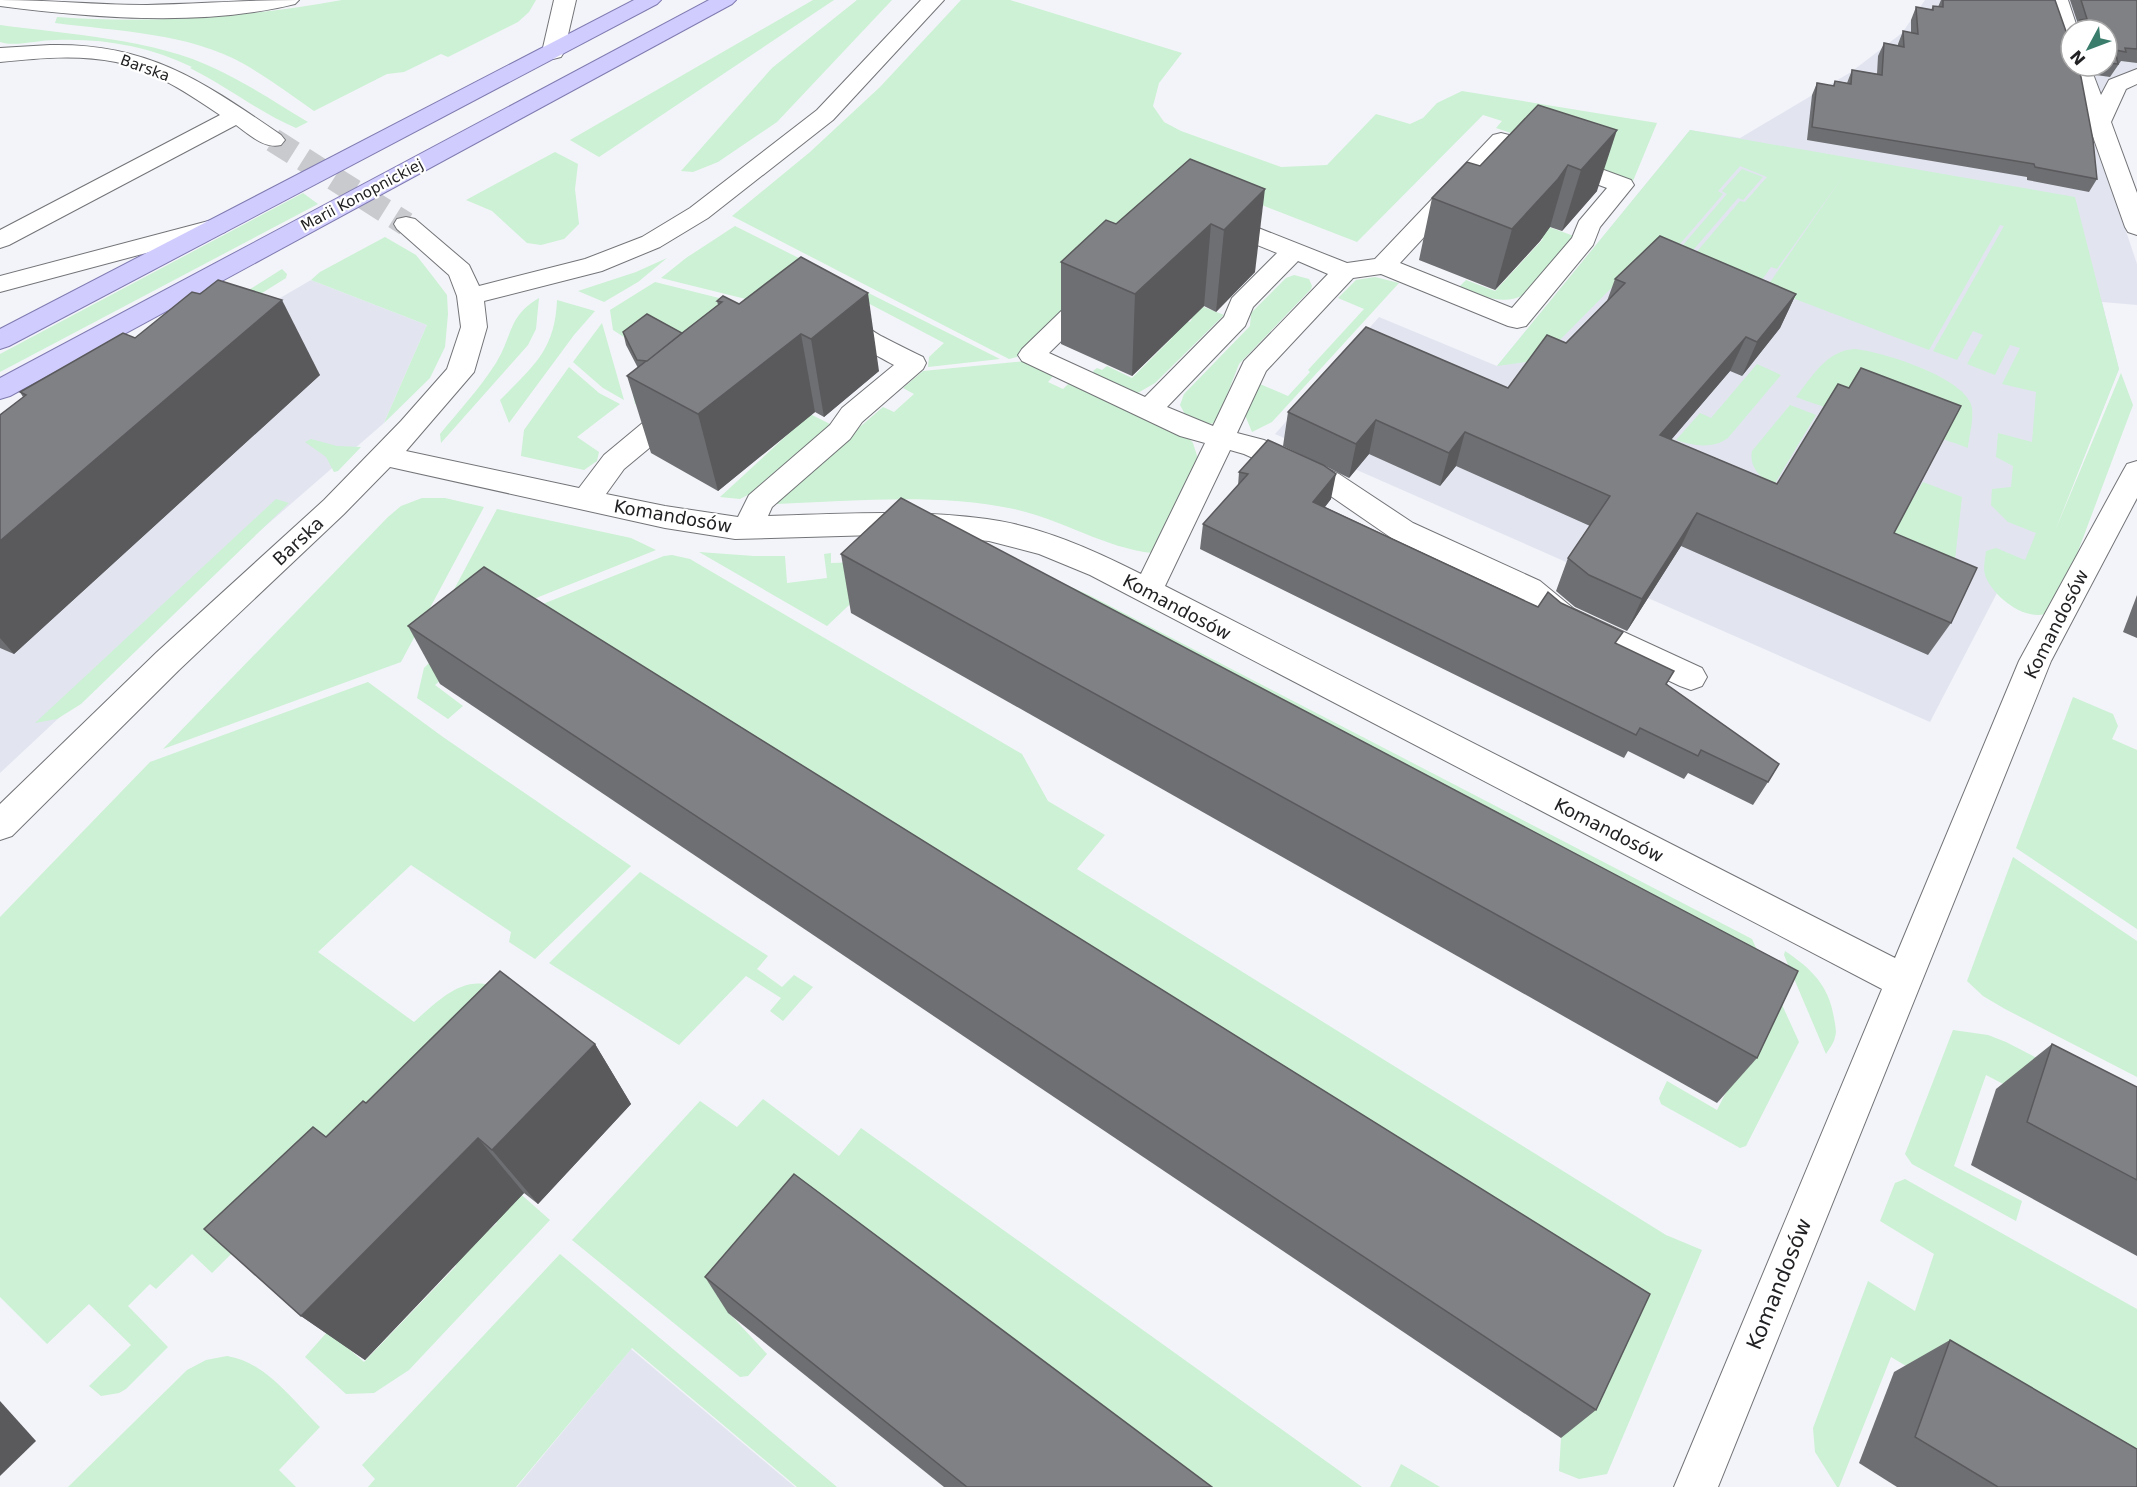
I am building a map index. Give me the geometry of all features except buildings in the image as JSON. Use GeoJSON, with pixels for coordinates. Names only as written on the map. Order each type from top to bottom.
{"type":"FeatureCollection","features":[{"type":"Feature","properties":{"kind":"main road"},"geometry":{"type":"LineString","coordinates":[[0,340],[650,0]]}},
{"type":"Feature","properties":{"kind":"main road","name":"Marii Konopnickiej"},"geometry":{"type":"LineString","coordinates":[[0,390],[725,0]]}},
{"type":"Feature","properties":{"kind":"street"},"geometry":{"type":"LineString","coordinates":[[1,1],[75,10],[144,12],[215,10],[288,0]]}},
{"type":"Feature","properties":{"kind":"street"},"geometry":{"type":"LineString","coordinates":[[553,52],[565,0]]}},
{"type":"Feature","properties":{"kind":"street"},"geometry":{"type":"LineString","coordinates":[[470,296],[593,265],[651,242],[699,213],[825,115],[933,0]]}},
{"type":"Feature","properties":{"kind":"street"},"geometry":{"type":"LineString","coordinates":[[2057,0],[2063,18]]}},
{"type":"Feature","properties":{"kind":"street","name":"Barska"},"geometry":{"type":"LineString","coordinates":[[0,55],[35,52],[82,53],[132,60],[195,88],[273,140]]}},
{"type":"Feature","properties":{"kind":"street"},"geometry":{"type":"LineString","coordinates":[[2098,124],[2117,85],[2137,76]]}},
{"type":"Feature","properties":{"kind":"street"},"geometry":{"type":"LineString","coordinates":[[2083,78],[2137,227]]}},
{"type":"Feature","properties":{"kind":"street"},"geometry":{"type":"LineString","coordinates":[[0,240],[237,115]]}},
{"type":"Feature","properties":{"kind":"street"},"geometry":{"type":"LineString","coordinates":[[1194,211],[1345,271],[1383,266],[1517,320],[1584,240],[1588,226],[1622,185],[1501,140],[1383,266]]}},
{"type":"Feature","properties":{"kind":"street","name":"Barska"},"geometry":{"type":"LineString","coordinates":[[0,826],[168,661],[334,507],[385,456],[460,372],[474,327],[470,296],[460,271],[406,224]]}},
{"type":"Feature","properties":{"kind":"street"},"geometry":{"type":"LineString","coordinates":[[0,284],[216,226]]}},
{"type":"Feature","properties":{"kind":"street"},"geometry":{"type":"LineString","coordinates":[[1149,409],[1236,320],[1241,304],[1294,251]]}},
{"type":"Feature","properties":{"kind":"street"},"geometry":{"type":"LineString","coordinates":[[1147,591],[1222,438],[1251,372],[1345,271]]}},
{"type":"Feature","properties":{"kind":"street"},"geometry":{"type":"LineString","coordinates":[[1114,274],[1031,355],[1190,429],[1277,456],[1329,481],[1403,531],[1529,589],[1563,617],[1691,677]]}},
{"type":"Feature","properties":{"kind":"street"},"geometry":{"type":"LineString","coordinates":[[749,528],[759,502],[840,432],[852,415],[913,363],[871,342],[858,331],[817,310]]}},
{"type":"Feature","properties":{"kind":"street"},"geometry":{"type":"LineString","coordinates":[[586,499],[614,462],[696,393]]}},
{"type":"Feature","properties":{"kind":"street","name":"Komandosów"},"geometry":{"type":"LineString","coordinates":[[385,456],[698,523],[749,528],[911,523],[989,530],[1047,544],[1101,567],[1903,981]]}},
{"type":"Feature","properties":{"kind":"street","name":"Komandosów"},"geometry":{"type":"LineString","coordinates":[[1696,1487],[2035,661],[2137,471]]}},
{"type":"Feature","properties":{"kind":"shaded area"},"geometry":{"type":"Polygon","coordinates":[[[1925,0],[2137,0],[2137,81],[2083,102],[2137,264],[2137,305],[2102,302],[2119,369],[2030,592],[1997,593],[1930,722],[1275,434],[1379,317],[1497,366],[1690,130],[1740,138],[1851,72],[1902,33],[1925,0]]]}},
{"type":"Feature","properties":{"kind":"shaded area"},"geometry":{"type":"Polygon","coordinates":[[[311,280],[427,325],[384,423],[246,543],[0,773],[0,462],[311,280]]]}},
{"type":"Feature","properties":{"kind":"shaded area"},"geometry":{"type":"Polygon","coordinates":[[[631,1349],[795,1487],[517,1487],[631,1349]]]}},
{"type":"Feature","properties":{"kind":"green space"},"geometry":{"type":"Polygon","coordinates":[[[342,0],[536,0],[529,12],[518,22],[448,57],[441,54],[404,72],[387,74],[314,111],[244,64],[200,46],[127,31],[55,23],[57,17],[128,20],[200,18],[271,11],[342,0]]]}},
{"type":"Feature","properties":{"kind":"green space"},"geometry":{"type":"Polygon","coordinates":[[[813,0],[834,0],[599,157],[570,140],[813,0]]]}},
{"type":"Feature","properties":{"kind":"green space"},"geometry":{"type":"Polygon","coordinates":[[[857,0],[892,0],[777,122],[718,162],[693,172],[681,171],[772,68],[857,0]]]}},
{"type":"Feature","properties":{"kind":"green space"},"geometry":{"type":"Polygon","coordinates":[[[961,0],[1010,0],[1182,53],[1159,83],[1153,106],[1164,122],[1181,131],[1281,167],[1327,165],[1376,114],[1410,124],[1423,118],[1437,103],[1462,91],[1657,123],[1633,181],[1517,140],[1520,136],[1496,128],[1502,121],[1483,115],[1357,242],[1200,181],[1017,357],[1009,359],[732,216],[810,152],[880,87],[961,0]]]}},
{"type":"Feature","properties":{"kind":"green space"},"geometry":{"type":"Polygon","coordinates":[[[0,25],[139,44],[192,59],[240,81],[308,122],[296,128],[190,68],[192,67],[159,54],[125,45],[90,40],[55,40],[20,44],[0,42],[0,25]]]}},
{"type":"Feature","properties":{"kind":"green space"},"geometry":{"type":"Polygon","coordinates":[[[1690,130],[2075,197],[2119,369],[2055,531],[2121,373],[2133,405],[2057,607],[2036,615],[2018,610],[2001,598],[1989,583],[1984,572],[1986,551],[1996,548],[2025,560],[2036,533],[2008,522],[1991,505],[1992,489],[2011,487],[2013,466],[1996,457],[1998,433],[2032,442],[2036,392],[2002,384],[2020,348],[2010,345],[1995,375],[1967,364],[1983,335],[1973,331],[1957,360],[1933,351],[2004,226],[2000,225],[1929,350],[1766,288],[1846,172],[1777,269],[1771,267],[1751,295],[1694,255],[1740,201],[1745,202],[1767,177],[1740,166],[1718,191],[1723,194],[1673,252],[1648,251],[1540,360],[1497,366],[1690,130]]]}},
{"type":"Feature","properties":{"kind":"green space"},"geometry":{"type":"Polygon","coordinates":[[[555,152],[578,164],[575,189],[579,224],[564,239],[541,245],[527,243],[492,211],[466,200],[555,152]]]}},
{"type":"Feature","properties":{"kind":"green space"},"geometry":{"type":"Polygon","coordinates":[[[1742,169],[1763,177],[1743,200],[1738,198],[1688,256],[1677,252],[1727,194],[1722,191],[1742,169]]]}},
{"type":"Feature","properties":{"kind":"green space"},"geometry":{"type":"Polygon","coordinates":[[[303,193],[318,204],[0,372],[0,354],[303,193]]]}},
{"type":"Feature","properties":{"kind":"green space"},"geometry":{"type":"Polygon","coordinates":[[[735,226],[1000,359],[928,367],[929,357],[944,343],[826,281],[790,310],[661,278],[686,258],[735,226]]]}},
{"type":"Feature","properties":{"kind":"green space"},"geometry":{"type":"Polygon","coordinates":[[[1546,226],[1574,236],[1525,294],[1517,298],[1500,300],[1459,287],[1466,280],[1495,291],[1543,239],[1537,236],[1546,226]]]}},
{"type":"Feature","properties":{"kind":"green space"},"geometry":{"type":"Polygon","coordinates":[[[385,237],[416,255],[447,295],[448,314],[445,347],[430,378],[384,423],[427,325],[311,280],[320,272],[385,237]]]}},
{"type":"Feature","properties":{"kind":"green space"},"geometry":{"type":"Polygon","coordinates":[[[667,258],[638,282],[604,302],[578,291],[636,272],[667,258]]]}},
{"type":"Feature","properties":{"kind":"green space"},"geometry":{"type":"Polygon","coordinates":[[[282,269],[287,274],[286,278],[249,301],[0,434],[244,293],[282,269]]]}},
{"type":"Feature","properties":{"kind":"green space"},"geometry":{"type":"Polygon","coordinates":[[[1294,275],[1309,279],[1311,289],[1239,364],[1216,423],[1208,424],[1186,416],[1180,405],[1184,394],[1250,326],[1251,313],[1286,278],[1294,275]]]}},
{"type":"Feature","properties":{"kind":"green space"},"geometry":{"type":"Polygon","coordinates":[[[1375,277],[1399,283],[1272,422],[1252,432],[1245,415],[1260,384],[1288,396],[1310,372],[1308,370],[1364,309],[1338,298],[1356,280],[1375,277]]]}},
{"type":"Feature","properties":{"kind":"green space"},"geometry":{"type":"Polygon","coordinates":[[[655,282],[783,314],[656,415],[635,404],[633,394],[664,371],[630,341],[613,330],[610,310],[655,282]]]}},
{"type":"Feature","properties":{"kind":"green space"},"geometry":{"type":"Polygon","coordinates":[[[539,298],[536,329],[528,345],[441,443],[440,434],[496,363],[516,319],[539,298]]]}},
{"type":"Feature","properties":{"kind":"green space"},"geometry":{"type":"Polygon","coordinates":[[[557,300],[595,311],[574,335],[509,423],[500,400],[532,367],[547,345],[552,332],[557,300]]]}},
{"type":"Feature","properties":{"kind":"green space"},"geometry":{"type":"Polygon","coordinates":[[[1199,305],[1224,315],[1155,383],[1136,394],[1096,376],[1093,371],[1097,368],[1102,370],[1107,366],[1132,378],[1172,338],[1168,335],[1183,320],[1190,322],[1192,319],[1187,317],[1199,305]]]}},
{"type":"Feature","properties":{"kind":"green space"},"geometry":{"type":"Polygon","coordinates":[[[602,323],[624,400],[603,388],[573,362],[602,323]]]}},
{"type":"Feature","properties":{"kind":"green space"},"geometry":{"type":"Polygon","coordinates":[[[1854,349],[1882,354],[1918,366],[1963,392],[1972,407],[1968,448],[1796,397],[1820,366],[1835,355],[1854,349]]]}},
{"type":"Feature","properties":{"kind":"green space"},"geometry":{"type":"Polygon","coordinates":[[[1026,361],[1054,375],[1048,382],[1063,389],[1070,382],[1186,435],[1193,443],[1198,459],[1153,553],[1100,540],[1032,514],[985,504],[895,499],[776,504],[776,499],[883,407],[894,412],[914,394],[903,388],[923,371],[1026,361]]]}},
{"type":"Feature","properties":{"kind":"green space"},"geometry":{"type":"Polygon","coordinates":[[[1757,364],[1781,375],[1728,438],[1709,445],[1689,444],[1676,440],[1700,413],[1711,418],[1757,364]]]}},
{"type":"Feature","properties":{"kind":"green space"},"geometry":{"type":"Polygon","coordinates":[[[569,367],[599,393],[620,404],[577,437],[599,452],[597,461],[584,470],[521,456],[524,430],[569,367]]]}},
{"type":"Feature","properties":{"kind":"green space"},"geometry":{"type":"Polygon","coordinates":[[[1790,405],[1816,415],[1774,485],[1757,472],[1752,463],[1752,451],[1790,405]]]}},
{"type":"Feature","properties":{"kind":"green space"},"geometry":{"type":"Polygon","coordinates":[[[810,414],[834,426],[759,489],[740,499],[720,497],[810,414]]]}},
{"type":"Feature","properties":{"kind":"green space"},"geometry":{"type":"Polygon","coordinates":[[[311,439],[337,446],[361,447],[338,471],[334,472],[326,457],[305,442],[311,439]]]}},
{"type":"Feature","properties":{"kind":"green space"},"geometry":{"type":"Polygon","coordinates":[[[1923,482],[1962,497],[1951,595],[1892,532],[1923,482]]]}},
{"type":"Feature","properties":{"kind":"green space"},"geometry":{"type":"Polygon","coordinates":[[[422,498],[445,498],[484,507],[401,662],[163,749],[388,517],[401,506],[422,498]]]}},
{"type":"Feature","properties":{"kind":"green space"},"geometry":{"type":"Polygon","coordinates":[[[276,499],[289,503],[81,704],[57,719],[35,723],[276,499]]]}},
{"type":"Feature","properties":{"kind":"green space"},"geometry":{"type":"Polygon","coordinates":[[[497,509],[631,538],[656,550],[426,642],[497,509]]]}},
{"type":"Feature","properties":{"kind":"green space"},"geometry":{"type":"Polygon","coordinates":[[[906,551],[827,626],[699,552],[785,556],[787,583],[827,578],[824,554],[831,553],[831,563],[863,562],[906,551]]]}},
{"type":"Feature","properties":{"kind":"green space"},"geometry":{"type":"Polygon","coordinates":[[[672,555],[690,559],[1022,754],[1048,801],[1105,835],[1077,869],[1666,1235],[1702,1250],[1607,1474],[1579,1479],[1559,1471],[1561,1438],[1613,1328],[502,628],[435,685],[463,706],[448,719],[417,698],[424,668],[452,640],[664,556],[672,555]]]}},
{"type":"Feature","properties":{"kind":"green space"},"geometry":{"type":"Polygon","coordinates":[[[1060,582],[1752,939],[1799,1042],[1746,1146],[1740,1148],[1661,1104],[1659,1098],[1667,1081],[1717,1110],[1763,1020],[1060,582]]]}},
{"type":"Feature","properties":{"kind":"green space"},"geometry":{"type":"Polygon","coordinates":[[[368,682],[443,737],[631,866],[535,959],[509,942],[511,932],[411,865],[318,952],[414,1022],[433,1005],[464,986],[487,984],[500,989],[212,1273],[192,1254],[156,1289],[150,1284],[128,1306],[168,1347],[126,1389],[119,1393],[101,1396],[89,1386],[131,1345],[89,1304],[47,1344],[0,1297],[0,917],[150,762],[368,682]]]}},
{"type":"Feature","properties":{"kind":"green space"},"geometry":{"type":"Polygon","coordinates":[[[2073,697],[2113,714],[2118,726],[2112,739],[2137,750],[2137,929],[2016,848],[2073,697]]]}},
{"type":"Feature","properties":{"kind":"green space"},"geometry":{"type":"Polygon","coordinates":[[[2013,857],[2137,941],[2137,1077],[2005,1009],[1983,996],[1967,981],[2013,857]]]}},
{"type":"Feature","properties":{"kind":"green space"},"geometry":{"type":"Polygon","coordinates":[[[640,872],[768,956],[757,969],[782,987],[794,975],[813,987],[783,1021],[770,1011],[781,998],[746,976],[679,1045],[549,963],[640,872]]]}},
{"type":"Feature","properties":{"kind":"green space"},"geometry":{"type":"Polygon","coordinates":[[[1785,951],[1818,979],[1832,1007],[1836,1033],[1826,1054],[1784,955],[1785,951]]]}},
{"type":"Feature","properties":{"kind":"green space"},"geometry":{"type":"Polygon","coordinates":[[[1953,1030],[1988,1035],[2006,1042],[2137,1110],[2137,1154],[1986,1075],[1954,1166],[2022,1201],[2016,1221],[1912,1164],[1905,1154],[1953,1030]]]}},
{"type":"Feature","properties":{"kind":"green space"},"geometry":{"type":"Polygon","coordinates":[[[763,1099],[839,1156],[861,1128],[1362,1487],[1171,1487],[728,1312],[767,1354],[748,1376],[740,1377],[572,1240],[700,1101],[737,1127],[763,1099]]]}},
{"type":"Feature","properties":{"kind":"green space"},"geometry":{"type":"Polygon","coordinates":[[[1905,1179],[2137,1309],[2137,1487],[2110,1487],[1891,1357],[1839,1487],[1837,1487],[1815,1452],[1813,1428],[1868,1281],[1915,1311],[1934,1254],[1880,1221],[1895,1183],[1905,1179]]]}},
{"type":"Feature","properties":{"kind":"green space"},"geometry":{"type":"Polygon","coordinates":[[[516,1190],[550,1220],[409,1370],[374,1393],[346,1394],[305,1357],[328,1331],[364,1362],[456,1266],[451,1258],[481,1225],[489,1230],[497,1223],[489,1216],[516,1190]]]}},
{"type":"Feature","properties":{"kind":"green space"},"geometry":{"type":"Polygon","coordinates":[[[560,1254],[837,1487],[797,1487],[632,1348],[516,1487],[368,1487],[375,1479],[362,1465],[560,1254]]]}},
{"type":"Feature","properties":{"kind":"green space"},"geometry":{"type":"Polygon","coordinates":[[[227,1356],[254,1366],[266,1374],[320,1427],[279,1470],[296,1487],[68,1487],[187,1370],[206,1360],[227,1356]]]}},
{"type":"Feature","properties":{"kind":"green space"},"geometry":{"type":"Polygon","coordinates":[[[1401,1464],[1440,1487],[1390,1487],[1401,1464]]]}},
{"type":"Feature","properties":{"kind":"tunnel"},"geometry":{"type":"LineString","coordinates":[[273,140],[406,224]]}}]}
